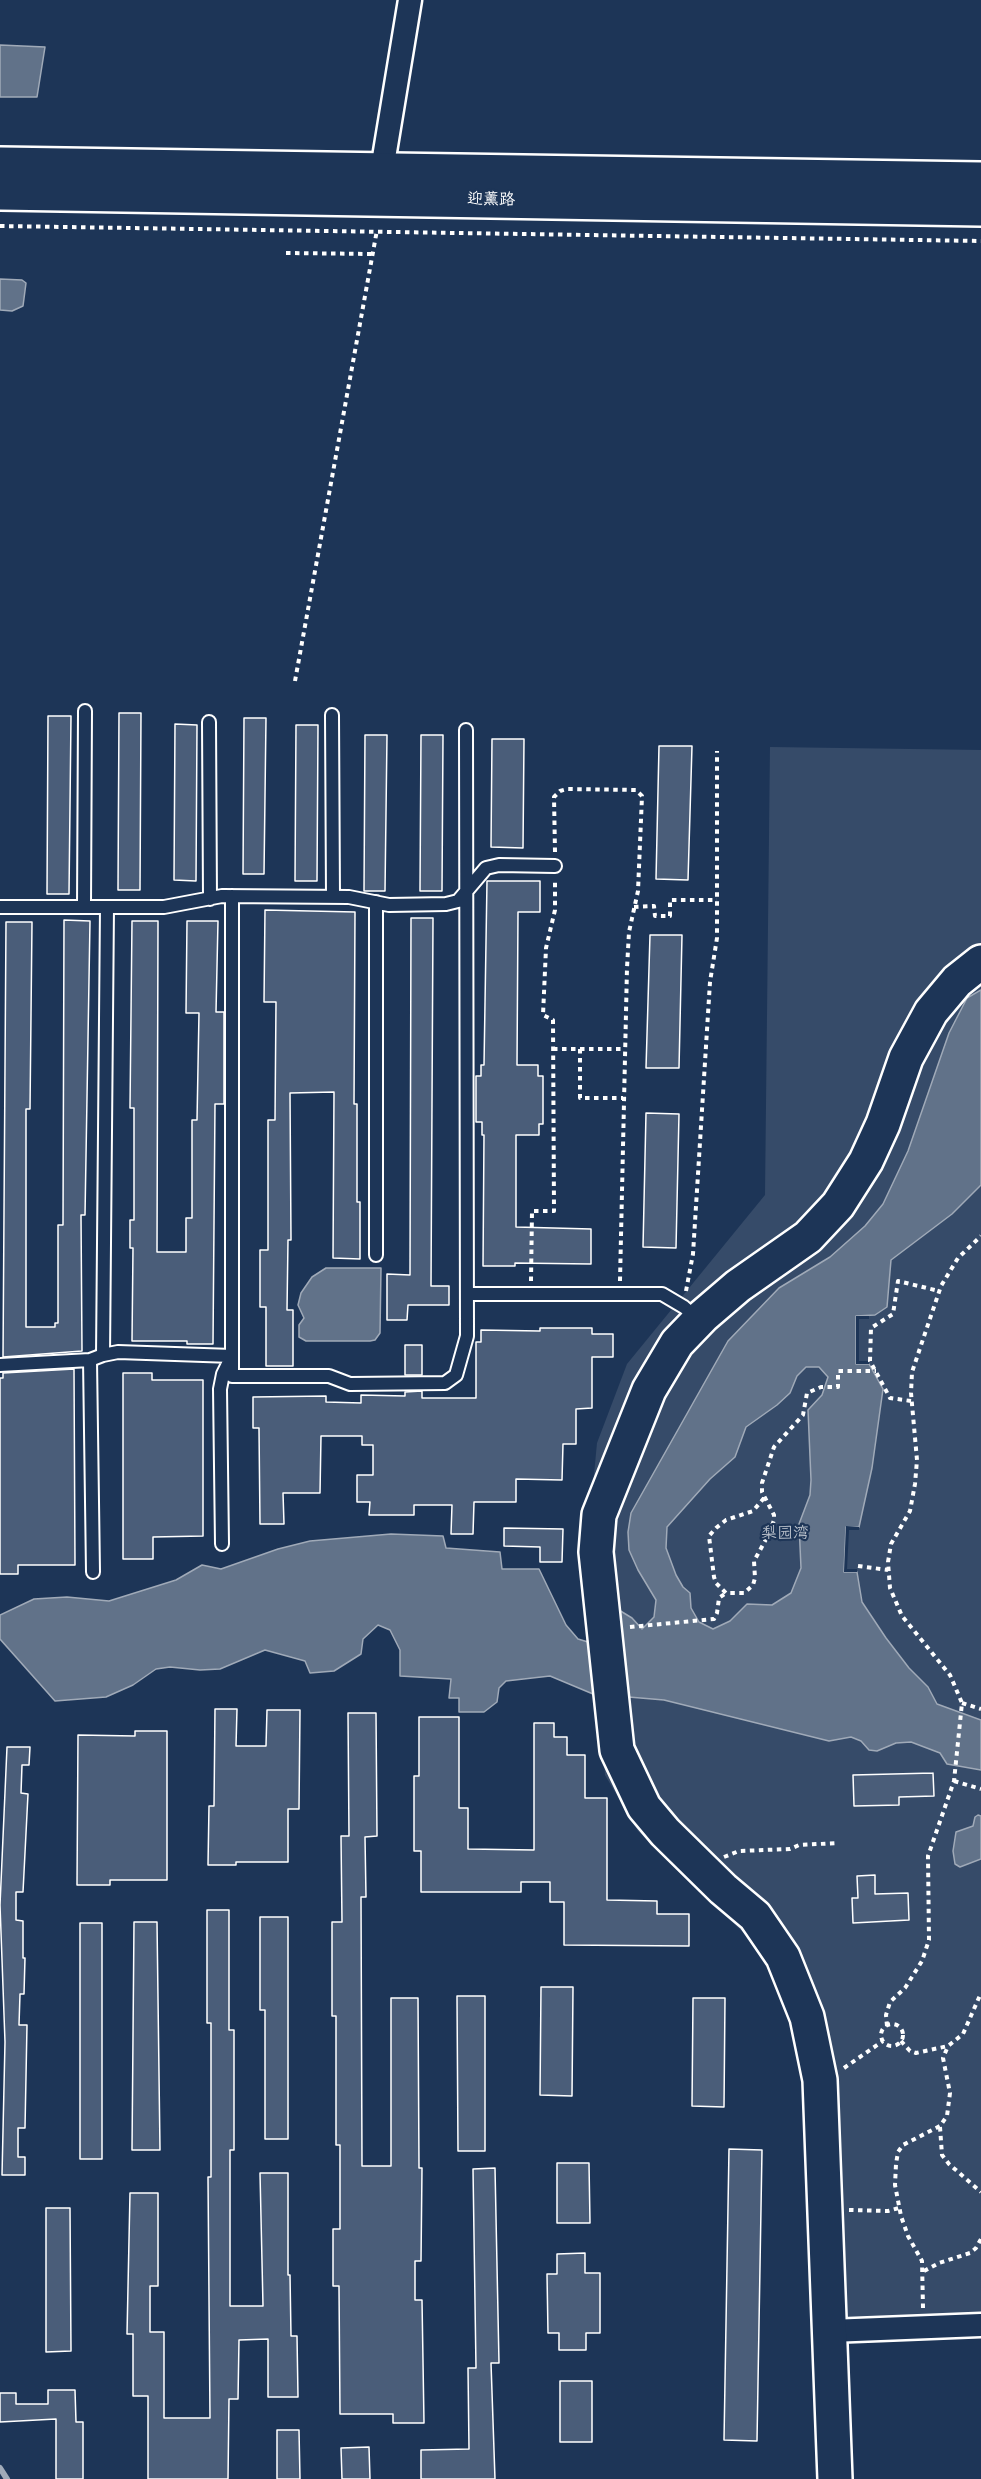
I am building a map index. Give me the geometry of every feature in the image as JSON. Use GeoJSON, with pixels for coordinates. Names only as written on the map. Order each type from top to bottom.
{"type":"FeatureCollection","features":[{"type":"Feature","properties":{"kind":"street"},"geometry":{"type":"LineString","coordinates":[[380,183],[410,0]]}},
{"type":"Feature","properties":{"kind":"street","name":"迎薰路"},"geometry":{"type":"LineString","coordinates":[[0,164],[981,209]]}},
{"type":"Feature","properties":{"kind":"street","name":"迎薰路"},"geometry":{"type":"LineString","coordinates":[[0,193],[380,183],[981,179]]}},
{"type":"Feature","properties":{"kind":"street"},"geometry":{"type":"LineString","coordinates":[[835,2479],[820,2085],[807,2017],[783,1957],[755,1916],[664,1832],[644,1807],[617,1750],[596,1552],[599,1515],[649,1390],[692,1313],[738,1286],[808,1237],[838,1205],[866,1161],[883,1124],[906,1058],[931,1012],[957,981],[981,962]]}},
{"type":"Feature","properties":{"kind":"street"},"geometry":{"type":"LineString","coordinates":[[830,2331],[981,2325]]}},
{"type":"Feature","properties":{"kind":"lane"},"geometry":{"type":"LineString","coordinates":[[84,906],[85,711]]}},
{"type":"Feature","properties":{"kind":"lane"},"geometry":{"type":"LineString","coordinates":[[332,715],[333,897]]}},
{"type":"Feature","properties":{"kind":"lane"},"geometry":{"type":"LineString","coordinates":[[209,722],[210,899]]}},
{"type":"Feature","properties":{"kind":"lane"},"geometry":{"type":"LineString","coordinates":[[232,897],[232,1376],[329,1376],[350,1384],[445,1383],[456,1375],[467,1336],[466,730]]}},
{"type":"Feature","properties":{"kind":"lane"},"geometry":{"type":"LineString","coordinates":[[0,907],[164,907],[232,897],[333,897],[389,905],[446,904],[459,901],[486,868],[499,865],[555,866]]}},
{"type":"Feature","properties":{"kind":"lane"},"geometry":{"type":"LineString","coordinates":[[376,902],[376,1255]]}},
{"type":"Feature","properties":{"kind":"lane"},"geometry":{"type":"LineString","coordinates":[[103,1354],[107,907]]}},
{"type":"Feature","properties":{"kind":"lane"},"geometry":{"type":"LineString","coordinates":[[467,1294],[662,1294],[692,1313]]}},
{"type":"Feature","properties":{"kind":"lane"},"geometry":{"type":"LineString","coordinates":[[0,1365],[90,1360],[103,1354],[118,1352],[232,1356]]}},
{"type":"Feature","properties":{"kind":"lane"},"geometry":{"type":"LineString","coordinates":[[222,1544],[220,1389],[223,1374],[232,1356]]}},
{"type":"Feature","properties":{"kind":"lane"},"geometry":{"type":"LineString","coordinates":[[90,1360],[93,1572]]}},
{"type":"Feature","properties":{"kind":"path"},"geometry":{"type":"LineString","coordinates":[[296,681],[377,231],[380,183]]}},
{"type":"Feature","properties":{"kind":"path"},"geometry":{"type":"LineString","coordinates":[[0,226],[981,241]]}},
{"type":"Feature","properties":{"kind":"path"},"geometry":{"type":"LineString","coordinates":[[286,253],[373,254]]}},
{"type":"Feature","properties":{"kind":"path"},"geometry":{"type":"LineString","coordinates":[[692,1313],[687,1280],[693,1254],[710,982],[717,938],[717,751]]}},
{"type":"Feature","properties":{"kind":"path"},"geometry":{"type":"LineString","coordinates":[[531,1294],[531,1211],[554,1212],[553,1020],[543,1015],[546,948],[555,910],[555,796],[567,789],[636,790],[642,796],[638,891],[627,968],[620,1293]]}},
{"type":"Feature","properties":{"kind":"path"},"geometry":{"type":"LineString","coordinates":[[634,907],[654,906],[655,916],[670,916],[670,900],[717,900]]}},
{"type":"Feature","properties":{"kind":"path"},"geometry":{"type":"LineString","coordinates":[[553,1048],[625,1048]]}},
{"type":"Feature","properties":{"kind":"path"},"geometry":{"type":"LineString","coordinates":[[580,1048],[580,1098],[623,1098]]}},
{"type":"Feature","properties":{"kind":"path"},"geometry":{"type":"LineString","coordinates":[[887,2026],[894,2025],[900,2028],[903,2034],[901,2041],[892,2046],[883,2041],[881,2034],[887,2026],[886,2015],[890,2002],[905,1988],[922,1961],[929,1940],[928,1856],[954,1781],[962,1703],[950,1675],[902,1616],[890,1588],[888,1570],[891,1544],[909,1510],[915,1484],[912,1372],[939,1291],[958,1258],[981,1236]]}},
{"type":"Feature","properties":{"kind":"path"},"geometry":{"type":"LineString","coordinates":[[912,1401],[890,1398],[870,1361],[871,1328],[893,1314],[898,1281],[939,1291]]}},
{"type":"Feature","properties":{"kind":"path"},"geometry":{"type":"LineString","coordinates":[[604,1631],[642,1625],[711,1620],[716,1617],[719,1598],[726,1593],[744,1593],[753,1585],[754,1561],[774,1520],[774,1515],[764,1498],[762,1483],[774,1447],[803,1415],[807,1392],[821,1388],[838,1388],[838,1371],[876,1371]]}},
{"type":"Feature","properties":{"kind":"path"},"geometry":{"type":"LineString","coordinates":[[726,1593],[716,1583],[709,1536],[726,1520],[753,1510],[764,1498]]}},
{"type":"Feature","properties":{"kind":"path"},"geometry":{"type":"LineString","coordinates":[[858,1566],[888,1570]]}},
{"type":"Feature","properties":{"kind":"path"},"geometry":{"type":"LineString","coordinates":[[962,1703],[981,1709]]}},
{"type":"Feature","properties":{"kind":"path"},"geometry":{"type":"LineString","coordinates":[[954,1781],[981,1790]]}},
{"type":"Feature","properties":{"kind":"path"},"geometry":{"type":"LineString","coordinates":[[702,1869],[739,1851],[790,1849],[798,1845],[838,1843]]}},
{"type":"Feature","properties":{"kind":"path"},"geometry":{"type":"LineString","coordinates":[[901,2041],[910,2051],[916,2053],[948,2046],[963,2034],[981,1993]]}},
{"type":"Feature","properties":{"kind":"path"},"geometry":{"type":"LineString","coordinates":[[820,2085],[883,2041]]}},
{"type":"Feature","properties":{"kind":"path"},"geometry":{"type":"LineString","coordinates":[[948,2046],[943,2058],[950,2093],[950,2107],[940,2126],[942,2156],[981,2192]]}},
{"type":"Feature","properties":{"kind":"path"},"geometry":{"type":"LineString","coordinates":[[923,2327],[924,2271],[922,2261],[908,2236],[894,2185],[898,2152],[903,2145],[940,2126]]}},
{"type":"Feature","properties":{"kind":"path"},"geometry":{"type":"LineString","coordinates":[[825,2210],[888,2211],[899,2208]]}},
{"type":"Feature","properties":{"kind":"path"},"geometry":{"type":"LineString","coordinates":[[924,2271],[939,2263],[970,2253],[980,2242]]}},
{"type":"Feature","properties":{"kind":"green space","name":"梨园湾"},"geometry":{"type":"Polygon","coordinates":[[[770,747],[981,750],[981,2317],[814,2323],[803,2076],[790,2015],[756,1945],[638,1831],[605,1775],[588,1539],[597,1443],[627,1364],[765,1195],[770,747]]]}},
{"type":"Feature","properties":{"kind":"shaded area"},"geometry":{"type":"Polygon","coordinates":[[[0,45],[45,47],[37,97],[0,97],[0,45]]]}},
{"type":"Feature","properties":{"kind":"shaded area"},"geometry":{"type":"Polygon","coordinates":[[[0,279],[22,280],[26,283],[23,306],[12,311],[0,310],[0,279]]]}},
{"type":"Feature","properties":{"kind":"shaded area"},"geometry":{"type":"Polygon","coordinates":[[[981,990],[981,1185],[952,1214],[891,1260],[887,1307],[875,1315],[856,1316],[856,1364],[869,1364],[883,1389],[872,1468],[859,1527],[846,1527],[844,1572],[857,1572],[862,1602],[909,1668],[928,1687],[937,1704],[981,1720],[981,1770],[947,1764],[940,1753],[911,1742],[896,1743],[877,1751],[869,1750],[861,1741],[851,1737],[829,1741],[664,1700],[593,1694],[550,1676],[506,1681],[499,1688],[497,1702],[484,1712],[459,1712],[459,1698],[449,1698],[451,1679],[400,1676],[400,1650],[390,1630],[378,1625],[363,1639],[361,1654],[334,1671],[310,1673],[305,1661],[265,1650],[220,1669],[170,1667],[156,1669],[133,1685],[106,1697],[55,1701],[0,1639],[0,1615],[34,1599],[67,1597],[109,1601],[176,1580],[202,1565],[221,1569],[278,1549],[310,1541],[391,1534],[443,1536],[446,1548],[500,1552],[502,1569],[539,1569],[566,1625],[578,1639],[588,1642],[614,1607],[632,1618],[642,1629],[654,1617],[656,1600],[629,1550],[628,1532],[631,1513],[728,1341],[779,1288],[830,1257],[865,1226],[883,1204],[908,1151],[949,1033],[967,998],[981,990]],[[806,1367],[797,1376],[790,1393],[746,1427],[735,1457],[710,1479],[667,1527],[666,1548],[676,1575],[683,1587],[690,1593],[691,1608],[699,1622],[713,1629],[730,1621],[747,1604],[772,1605],[791,1593],[801,1568],[799,1524],[810,1495],[808,1410],[822,1395],[828,1377],[819,1367],[806,1367]]]}},
{"type":"Feature","properties":{"kind":"shaded area"},"geometry":{"type":"Polygon","coordinates":[[[326,1268],[381,1268],[380,1333],[375,1340],[306,1341],[299,1337],[299,1325],[304,1318],[298,1305],[301,1293],[312,1277],[326,1268]]]}},
{"type":"Feature","properties":{"kind":"shaded area"},"geometry":{"type":"Polygon","coordinates":[[[981,1816],[981,1859],[960,1867],[955,1864],[953,1851],[956,1832],[973,1826],[975,1817],[981,1816]]]}},
{"type":"Feature","properties":{"kind":"pier"},"geometry":{"type":"Polygon","coordinates":[[[856,1316],[869,1316],[869,1319],[859,1319],[859,1361],[869,1361],[869,1364],[856,1364],[856,1316]]]}},
{"type":"Feature","properties":{"kind":"pier"},"geometry":{"type":"Polygon","coordinates":[[[846,1526],[859,1527],[859,1530],[849,1530],[847,1569],[857,1569],[857,1572],[844,1572],[846,1526]]]}},
{"type":"Feature","properties":{"kind":"building"},"geometry":{"type":"Polygon","coordinates":[[[119,713],[141,713],[140,890],[118,890],[119,713]]]}},
{"type":"Feature","properties":{"kind":"building"},"geometry":{"type":"Polygon","coordinates":[[[48,716],[71,716],[69,894],[47,894],[48,716]]]}},
{"type":"Feature","properties":{"kind":"building"},"geometry":{"type":"Polygon","coordinates":[[[244,718],[266,718],[264,874],[243,874],[244,718]]]}},
{"type":"Feature","properties":{"kind":"building"},"geometry":{"type":"Polygon","coordinates":[[[175,724],[197,725],[196,881],[174,880],[175,724]]]}},
{"type":"Feature","properties":{"kind":"building"},"geometry":{"type":"Polygon","coordinates":[[[296,725],[318,725],[317,881],[295,881],[296,725]]]}},
{"type":"Feature","properties":{"kind":"building"},"geometry":{"type":"Polygon","coordinates":[[[365,735],[387,735],[385,891],[364,891],[365,735]]]}},
{"type":"Feature","properties":{"kind":"building"},"geometry":{"type":"Polygon","coordinates":[[[421,735],[443,735],[442,891],[420,891],[421,735]]]}},
{"type":"Feature","properties":{"kind":"building"},"geometry":{"type":"Polygon","coordinates":[[[492,739],[524,739],[523,848],[491,847],[492,739]]]}},
{"type":"Feature","properties":{"kind":"building"},"geometry":{"type":"Polygon","coordinates":[[[659,746],[692,746],[688,880],[656,879],[659,746]]]}},
{"type":"Feature","properties":{"kind":"building"},"geometry":{"type":"Polygon","coordinates":[[[487,881],[540,881],[540,912],[518,912],[517,1065],[538,1065],[538,1076],[543,1076],[543,1124],[539,1124],[539,1135],[516,1135],[516,1227],[591,1229],[591,1264],[515,1263],[515,1266],[483,1266],[484,1135],[482,1135],[482,1122],[476,1122],[476,1076],[481,1076],[481,1065],[484,1065],[487,881]]]}},
{"type":"Feature","properties":{"kind":"building"},"geometry":{"type":"Polygon","coordinates":[[[265,910],[355,912],[354,1104],[357,1104],[357,1202],[360,1202],[360,1259],[333,1258],[334,1092],[290,1093],[291,1240],[288,1240],[287,1310],[293,1310],[293,1366],[266,1366],[266,1307],[260,1307],[260,1250],[268,1250],[268,1120],[275,1120],[276,1002],[264,1002],[265,910]]]}},
{"type":"Feature","properties":{"kind":"building"},"geometry":{"type":"Polygon","coordinates":[[[411,918],[433,918],[431,1286],[449,1286],[449,1305],[408,1305],[407,1320],[387,1320],[387,1274],[410,1275],[411,918]]]}},
{"type":"Feature","properties":{"kind":"building"},"geometry":{"type":"Polygon","coordinates":[[[64,920],[90,921],[85,1215],[81,1215],[82,1351],[3,1357],[6,922],[32,922],[30,1109],[26,1109],[26,1327],[55,1327],[55,1323],[58,1323],[58,1225],[63,1225],[64,920]]]}},
{"type":"Feature","properties":{"kind":"building"},"geometry":{"type":"Polygon","coordinates":[[[132,921],[158,921],[157,1252],[186,1252],[186,1218],[192,1218],[192,1120],[197,1120],[199,1013],[186,1013],[187,921],[218,921],[216,1012],[224,1012],[224,1104],[215,1104],[213,1344],[187,1344],[187,1341],[132,1341],[133,1248],[130,1248],[130,1220],[134,1220],[134,1108],[130,1108],[132,921]]]}},
{"type":"Feature","properties":{"kind":"building"},"geometry":{"type":"Polygon","coordinates":[[[650,935],[682,935],[679,1068],[646,1068],[650,935]]]}},
{"type":"Feature","properties":{"kind":"building"},"geometry":{"type":"Polygon","coordinates":[[[646,1113],[679,1114],[676,1248],[643,1247],[646,1113]]]}},
{"type":"Feature","properties":{"kind":"building"},"geometry":{"type":"Polygon","coordinates":[[[540,1328],[592,1328],[592,1334],[613,1334],[613,1357],[592,1357],[592,1408],[576,1409],[576,1444],[563,1444],[562,1480],[516,1479],[516,1502],[474,1502],[473,1534],[451,1534],[452,1505],[414,1505],[414,1515],[369,1515],[370,1502],[357,1502],[357,1475],[373,1475],[373,1445],[362,1445],[362,1436],[321,1436],[320,1493],[283,1493],[284,1524],[260,1524],[259,1428],[253,1428],[253,1397],[326,1396],[326,1402],[361,1403],[361,1395],[405,1396],[405,1392],[422,1391],[422,1398],[476,1398],[476,1342],[481,1342],[481,1330],[540,1331],[540,1328]]]}},
{"type":"Feature","properties":{"kind":"building"},"geometry":{"type":"Polygon","coordinates":[[[405,1345],[422,1345],[422,1375],[405,1375],[405,1345]]]}},
{"type":"Feature","properties":{"kind":"building"},"geometry":{"type":"Polygon","coordinates":[[[74,1369],[75,1565],[18,1565],[18,1574],[0,1574],[0,1378],[3,1378],[3,1373],[74,1369]]]}},
{"type":"Feature","properties":{"kind":"building"},"geometry":{"type":"Polygon","coordinates":[[[123,1373],[152,1373],[152,1380],[203,1380],[203,1536],[153,1537],[153,1559],[123,1559],[123,1373]]]}},
{"type":"Feature","properties":{"kind":"building"},"geometry":{"type":"Polygon","coordinates":[[[504,1528],[563,1529],[562,1562],[540,1562],[540,1547],[504,1546],[504,1528]]]}},
{"type":"Feature","properties":{"kind":"building"},"geometry":{"type":"Polygon","coordinates":[[[215,1709],[237,1709],[236,1746],[266,1746],[267,1710],[300,1710],[299,1809],[288,1809],[288,1862],[236,1862],[236,1865],[208,1865],[209,1806],[214,1806],[215,1709]]]}},
{"type":"Feature","properties":{"kind":"building"},"geometry":{"type":"Polygon","coordinates":[[[348,1713],[376,1713],[377,1836],[365,1837],[366,1897],[361,1897],[362,2166],[391,2166],[391,1998],[418,1998],[419,2168],[422,2168],[421,2261],[415,2261],[415,2300],[422,2300],[424,2423],[393,2423],[393,2414],[340,2414],[339,2286],[333,2286],[333,2229],[340,2229],[340,2145],[336,2145],[336,2016],[332,2016],[332,1922],[342,1922],[341,1836],[349,1836],[348,1713]]]}},
{"type":"Feature","properties":{"kind":"building"},"geometry":{"type":"Polygon","coordinates":[[[419,1717],[459,1717],[459,1808],[468,1808],[468,1849],[534,1850],[534,1723],[554,1723],[554,1737],[567,1737],[567,1755],[585,1755],[585,1798],[607,1798],[607,1900],[657,1901],[657,1914],[689,1914],[689,1946],[564,1945],[564,1902],[550,1902],[550,1882],[521,1882],[521,1892],[421,1892],[421,1851],[414,1851],[414,1776],[419,1776],[419,1717]]]}},
{"type":"Feature","properties":{"kind":"building"},"geometry":{"type":"Polygon","coordinates":[[[135,1731],[167,1731],[167,1880],[110,1880],[110,1885],[77,1885],[78,1735],[135,1736],[135,1731]]]}},
{"type":"Feature","properties":{"kind":"building"},"geometry":{"type":"Polygon","coordinates":[[[7,1747],[30,1747],[29,1765],[22,1765],[21,1793],[28,1794],[23,1892],[16,1892],[16,1920],[23,1921],[23,1958],[25,1958],[24,1994],[20,1994],[19,2025],[27,2025],[25,2128],[18,2128],[18,2157],[25,2157],[25,2175],[2,2175],[5,2042],[0,1905],[7,1747]]]}},
{"type":"Feature","properties":{"kind":"building"},"geometry":{"type":"Polygon","coordinates":[[[933,1773],[934,1796],[899,1797],[899,1805],[854,1806],[853,1775],[933,1773]]]}},
{"type":"Feature","properties":{"kind":"building"},"geometry":{"type":"Polygon","coordinates":[[[875,1875],[875,1894],[908,1893],[909,1920],[853,1923],[852,1898],[858,1898],[857,1876],[875,1875]]]}},
{"type":"Feature","properties":{"kind":"building"},"geometry":{"type":"Polygon","coordinates":[[[207,1910],[229,1910],[229,2030],[234,2030],[234,2150],[230,2150],[230,2306],[263,2306],[260,2173],[288,2173],[288,2275],[290,2275],[291,2336],[297,2336],[298,2397],[268,2397],[268,2339],[239,2340],[238,2399],[229,2399],[228,2479],[148,2479],[148,2396],[133,2396],[133,2334],[127,2334],[130,2193],[158,2193],[158,2286],[150,2286],[150,2332],[164,2332],[164,2418],[210,2418],[208,2177],[211,2177],[211,2023],[207,2023],[207,1910]]]}},
{"type":"Feature","properties":{"kind":"building"},"geometry":{"type":"Polygon","coordinates":[[[260,1917],[288,1917],[288,2139],[265,2139],[265,2010],[260,2010],[260,1917]]]}},
{"type":"Feature","properties":{"kind":"building"},"geometry":{"type":"Polygon","coordinates":[[[134,1922],[157,1922],[160,2150],[132,2150],[134,1922]]]}},
{"type":"Feature","properties":{"kind":"building"},"geometry":{"type":"Polygon","coordinates":[[[80,1923],[102,1923],[102,2159],[80,2159],[80,1923]]]}},
{"type":"Feature","properties":{"kind":"building"},"geometry":{"type":"Polygon","coordinates":[[[541,1987],[573,1987],[572,2096],[540,2095],[541,1987]]]}},
{"type":"Feature","properties":{"kind":"building"},"geometry":{"type":"Polygon","coordinates":[[[457,1996],[485,1996],[485,2151],[458,2151],[457,1996]]]}},
{"type":"Feature","properties":{"kind":"building"},"geometry":{"type":"Polygon","coordinates":[[[693,1998],[725,1998],[724,2107],[692,2106],[693,1998]]]}},
{"type":"Feature","properties":{"kind":"building"},"geometry":{"type":"Polygon","coordinates":[[[729,2149],[762,2150],[757,2441],[724,2440],[729,2149]]]}},
{"type":"Feature","properties":{"kind":"building"},"geometry":{"type":"Polygon","coordinates":[[[557,2163],[589,2163],[590,2223],[557,2223],[557,2163]]]}},
{"type":"Feature","properties":{"kind":"building"},"geometry":{"type":"Polygon","coordinates":[[[495,2168],[499,2363],[491,2363],[495,2479],[421,2479],[421,2450],[469,2449],[468,2368],[476,2368],[473,2169],[495,2168]]]}},
{"type":"Feature","properties":{"kind":"building"},"geometry":{"type":"Polygon","coordinates":[[[46,2208],[70,2208],[71,2351],[46,2352],[46,2208]]]}},
{"type":"Feature","properties":{"kind":"building"},"geometry":{"type":"Polygon","coordinates":[[[585,2253],[585,2273],[600,2273],[600,2333],[586,2333],[586,2350],[559,2350],[559,2333],[548,2333],[547,2274],[557,2274],[557,2254],[585,2253]]]}},
{"type":"Feature","properties":{"kind":"building"},"geometry":{"type":"Polygon","coordinates":[[[560,2381],[592,2381],[592,2442],[560,2442],[560,2381]]]}},
{"type":"Feature","properties":{"kind":"building"},"geometry":{"type":"Polygon","coordinates":[[[48,2390],[75,2390],[76,2422],[83,2422],[83,2479],[56,2479],[56,2419],[0,2422],[0,2393],[16,2393],[16,2404],[48,2404],[48,2390]]]}},
{"type":"Feature","properties":{"kind":"building"},"geometry":{"type":"Polygon","coordinates":[[[277,2430],[299,2430],[300,2479],[277,2479],[277,2430]]]}},
{"type":"Feature","properties":{"kind":"building"},"geometry":{"type":"Polygon","coordinates":[[[369,2447],[370,2479],[342,2479],[341,2448],[369,2447]]]}},
{"type":"Feature","properties":{"kind":"waterway"},"geometry":{"type":"LineString","coordinates":[[0,2468],[7,2479]]}}]}
